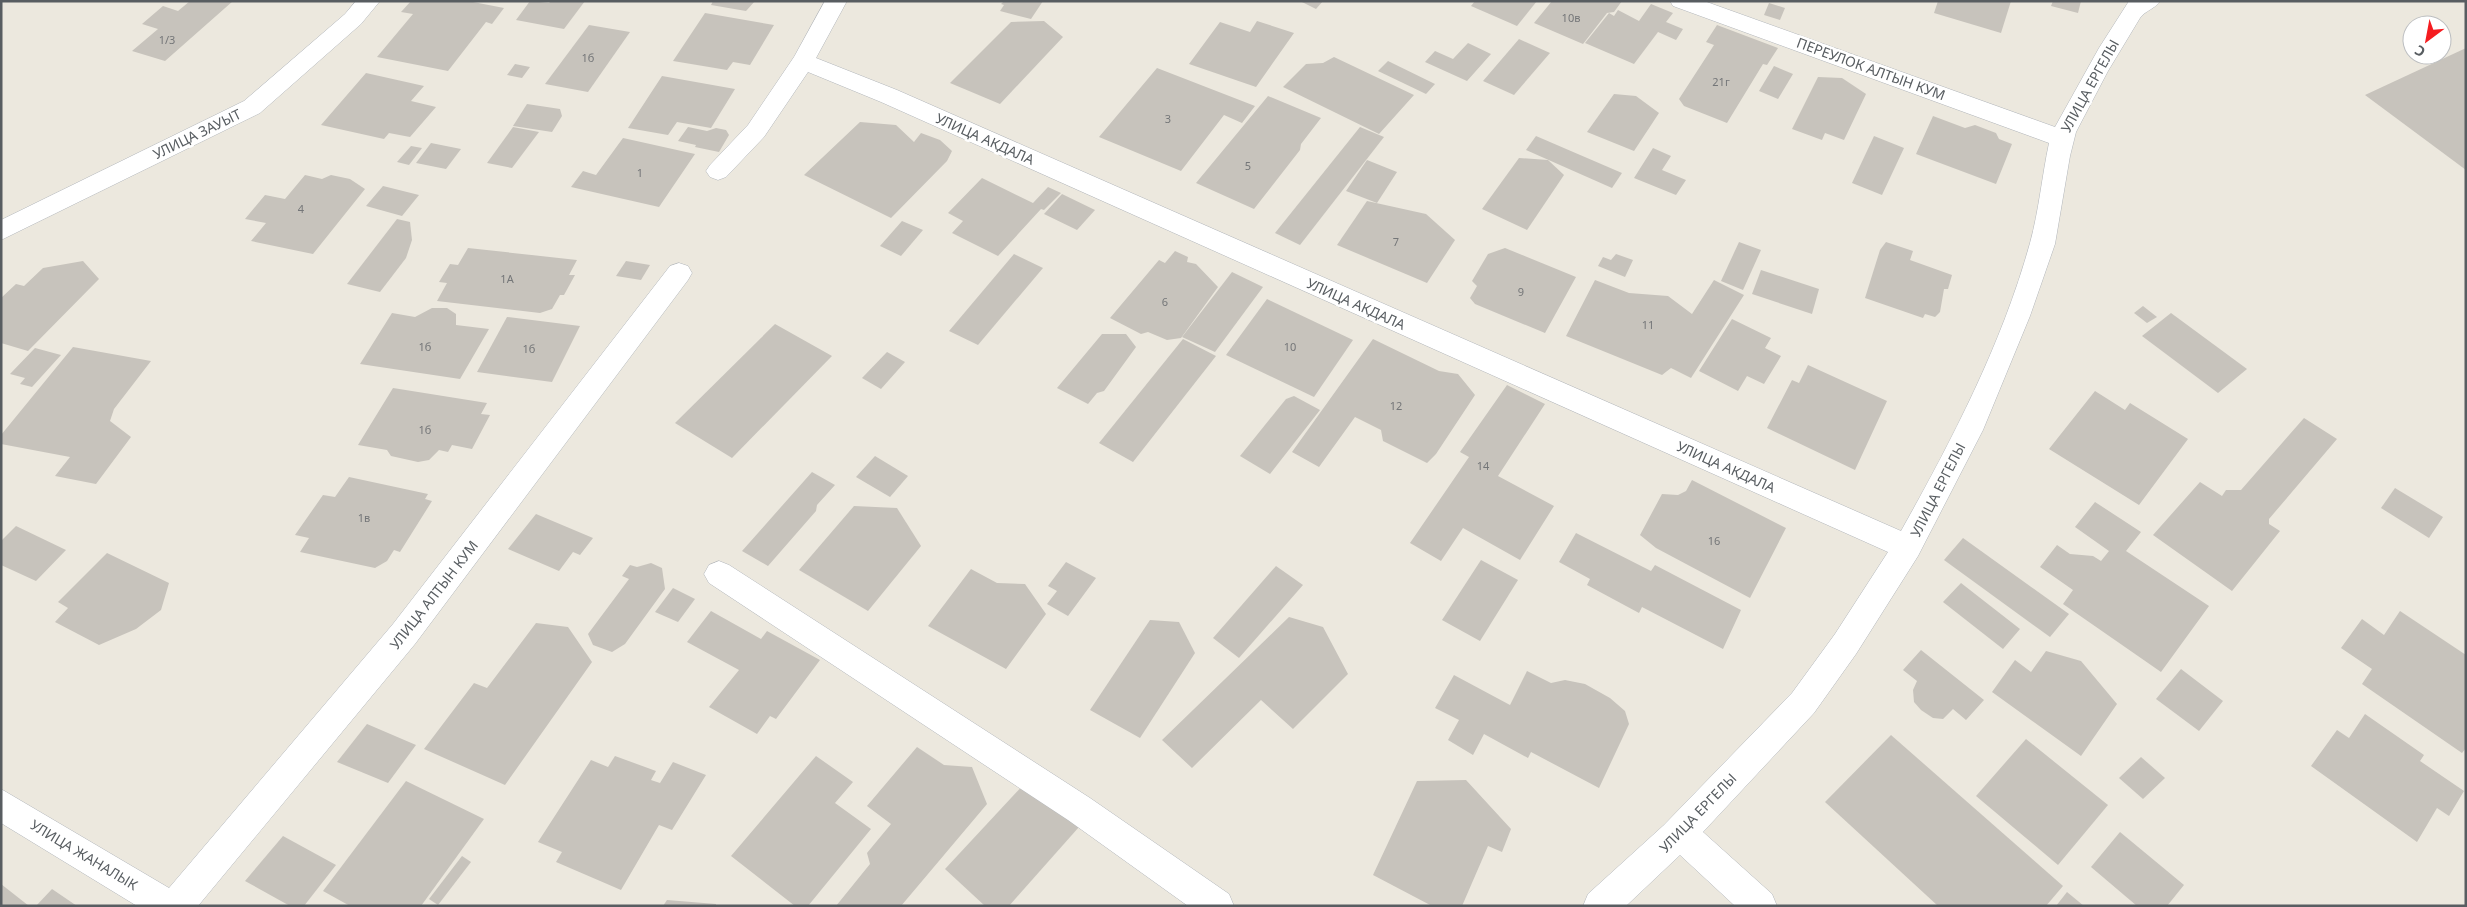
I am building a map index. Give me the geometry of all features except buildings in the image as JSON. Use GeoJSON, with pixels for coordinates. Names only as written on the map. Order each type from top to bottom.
{"type":"FeatureCollection","features":[{"type":"Feature","properties":{"kind":"street","name":"УЛИЦА ЗАУЫТ"},"geometry":{"type":"LineString","coordinates":[[1,231],[252,107],[353,19],[369,1]]}},
{"type":"Feature","properties":{"kind":"street"},"geometry":{"type":"LineString","coordinates":[[718,171],[756,130],[803,61],[836,1]]}},
{"type":"Feature","properties":{"kind":"street","name":"ПЕРЕУЛОК АЛТЫН КУМ"},"geometry":{"type":"LineString","coordinates":[[1681,1],[2061,138]]}},
{"type":"Feature","properties":{"kind":"street","name":"УЛИЦА ЕРГЕЛЫ"},"geometry":{"type":"LineString","coordinates":[[1600,906],[1638,874],[1680,833],[1808,696],[1908,547],[1971,426],[2005,350],[2039,256],[2056,176],[2061,138],[2137,2]]}},
{"type":"Feature","properties":{"kind":"street","name":"УЛИЦА АКДАЛА"},"geometry":{"type":"LineString","coordinates":[[803,61],[890,96],[1908,547]]}},
{"type":"Feature","properties":{"kind":"street","name":"УЛИЦА АЛТЫН КУМ"},"geometry":{"type":"LineString","coordinates":[[176,906],[404,634],[679,273]]}},
{"type":"Feature","properties":{"kind":"street"},"geometry":{"type":"LineString","coordinates":[[719,574],[1079,809],[1217,906]]}},
{"type":"Feature","properties":{"kind":"street","name":"УЛИЦА ЖАНАЛЫК"},"geometry":{"type":"LineString","coordinates":[[1,805],[168,906]]}},
{"type":"Feature","properties":{"kind":"street"},"geometry":{"type":"LineString","coordinates":[[1680,833],[1760,906]]}}]}
